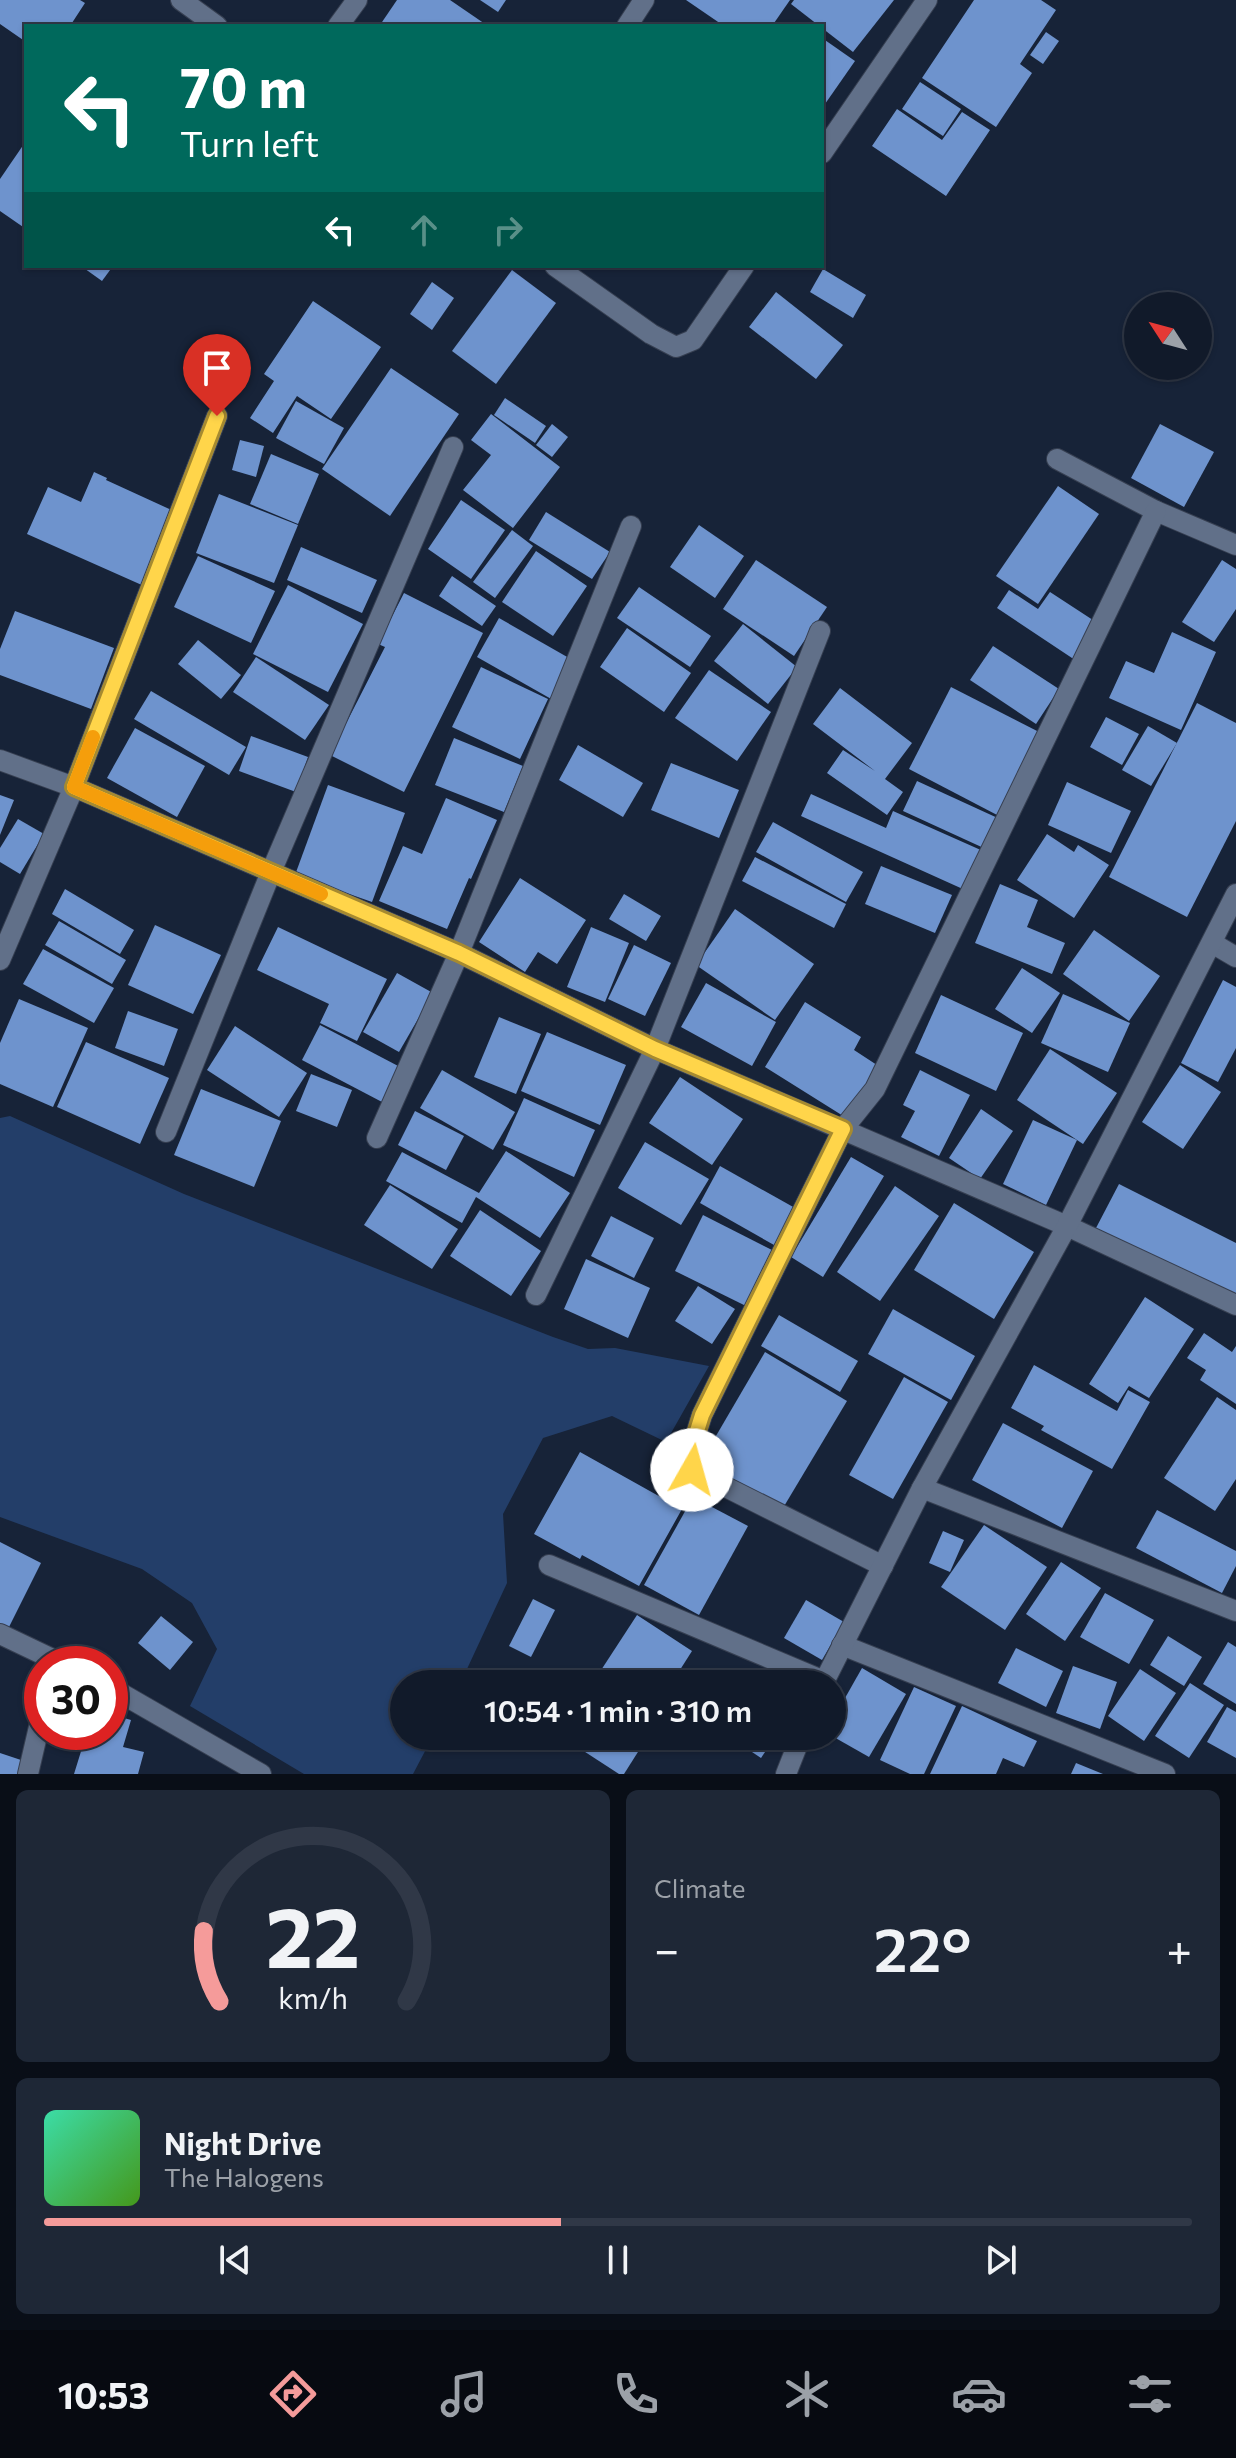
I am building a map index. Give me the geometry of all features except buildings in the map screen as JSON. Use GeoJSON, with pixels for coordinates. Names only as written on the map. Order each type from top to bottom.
{"type":"FeatureCollection","features":[{"type":"Feature","properties":{"kind":"street"},"geometry":{"type":"LineString","coordinates":[[181,0],[214,24]]}},
{"type":"Feature","properties":{"kind":"street"},"geometry":{"type":"LineString","coordinates":[[339,24],[357,0]]}},
{"type":"Feature","properties":{"kind":"street"},"geometry":{"type":"LineString","coordinates":[[628,24],[644,0]]}},
{"type":"Feature","properties":{"kind":"street"},"geometry":{"type":"LineString","coordinates":[[824,150],[927,0]]}},
{"type":"Feature","properties":{"kind":"street"},"geometry":{"type":"LineString","coordinates":[[558,268],[651,334],[676,347],[693,340],[743,268]]}},
{"type":"Feature","properties":{"kind":"street"},"geometry":{"type":"LineString","coordinates":[[0,960],[74,787],[217,416]]}},
{"type":"Feature","properties":{"kind":"street"},"geometry":{"type":"LineString","coordinates":[[166,1132],[271,872],[453,447]]}},
{"type":"Feature","properties":{"kind":"street"},"geometry":{"type":"LineString","coordinates":[[1057,459],[1156,511],[1236,545]]}},
{"type":"Feature","properties":{"kind":"street"},"geometry":{"type":"LineString","coordinates":[[883,1566],[692,1470],[691,1450],[702,1415],[843,1129],[875,1089],[1156,511]]}},
{"type":"Feature","properties":{"kind":"street"},"geometry":{"type":"LineString","coordinates":[[377,1138],[459,953],[631,526]]}},
{"type":"Feature","properties":{"kind":"street"},"geometry":{"type":"LineString","coordinates":[[536,1295],[655,1049],[820,631]]}},
{"type":"Feature","properties":{"kind":"street"},"geometry":{"type":"LineString","coordinates":[[0,760],[74,787],[459,953],[655,1049],[1067,1226],[1236,1305]]}},
{"type":"Feature","properties":{"kind":"street"},"geometry":{"type":"LineString","coordinates":[[829,1670],[922,1488],[1067,1226],[1236,894]]}},
{"type":"Feature","properties":{"kind":"street"},"geometry":{"type":"LineString","coordinates":[[1212,943],[1236,957]]}},
{"type":"Feature","properties":{"kind":"street"},"geometry":{"type":"LineString","coordinates":[[922,1488],[1236,1611]]}},
{"type":"Feature","properties":{"kind":"street"},"geometry":{"type":"LineString","coordinates":[[549,1565],[795,1670]]}},
{"type":"Feature","properties":{"kind":"street"},"geometry":{"type":"LineString","coordinates":[[0,1634],[24,1646]]}},
{"type":"Feature","properties":{"kind":"street"},"geometry":{"type":"LineString","coordinates":[[842,1645],[1165,1774]]}},
{"type":"Feature","properties":{"kind":"street"},"geometry":{"type":"LineString","coordinates":[[128,1697],[261,1774]]}},
{"type":"Feature","properties":{"kind":"street"},"geometry":{"type":"LineString","coordinates":[[28,1774],[34,1750]]}},
{"type":"Feature","properties":{"kind":"street"},"geometry":{"type":"LineString","coordinates":[[786,1774],[795,1750]]}},
{"type":"Feature","properties":{"kind":"shaded area"},"geometry":{"type":"Polygon","coordinates":[[[10,1116],[184,1194],[553,1337],[588,1349],[615,1348],[709,1366],[666,1442],[612,1416],[543,1438],[503,1514],[507,1583],[467,1670],[390,1670],[390,1750],[426,1750],[413,1774],[304,1774],[190,1706],[217,1649],[192,1603],[142,1569],[0,1517],[0,1118],[10,1116]]]}},
{"type":"Feature","properties":{"kind":"slow traffic"},"geometry":{"type":"LineString","coordinates":[[93,737],[74,787],[321,894]]}},
{"type":"Feature","properties":{"kind":"route"},"geometry":{"type":"LineString","coordinates":[[217,416],[74,787],[459,953],[655,1049],[843,1129],[702,1415],[691,1450],[692,1470]]}}]}
